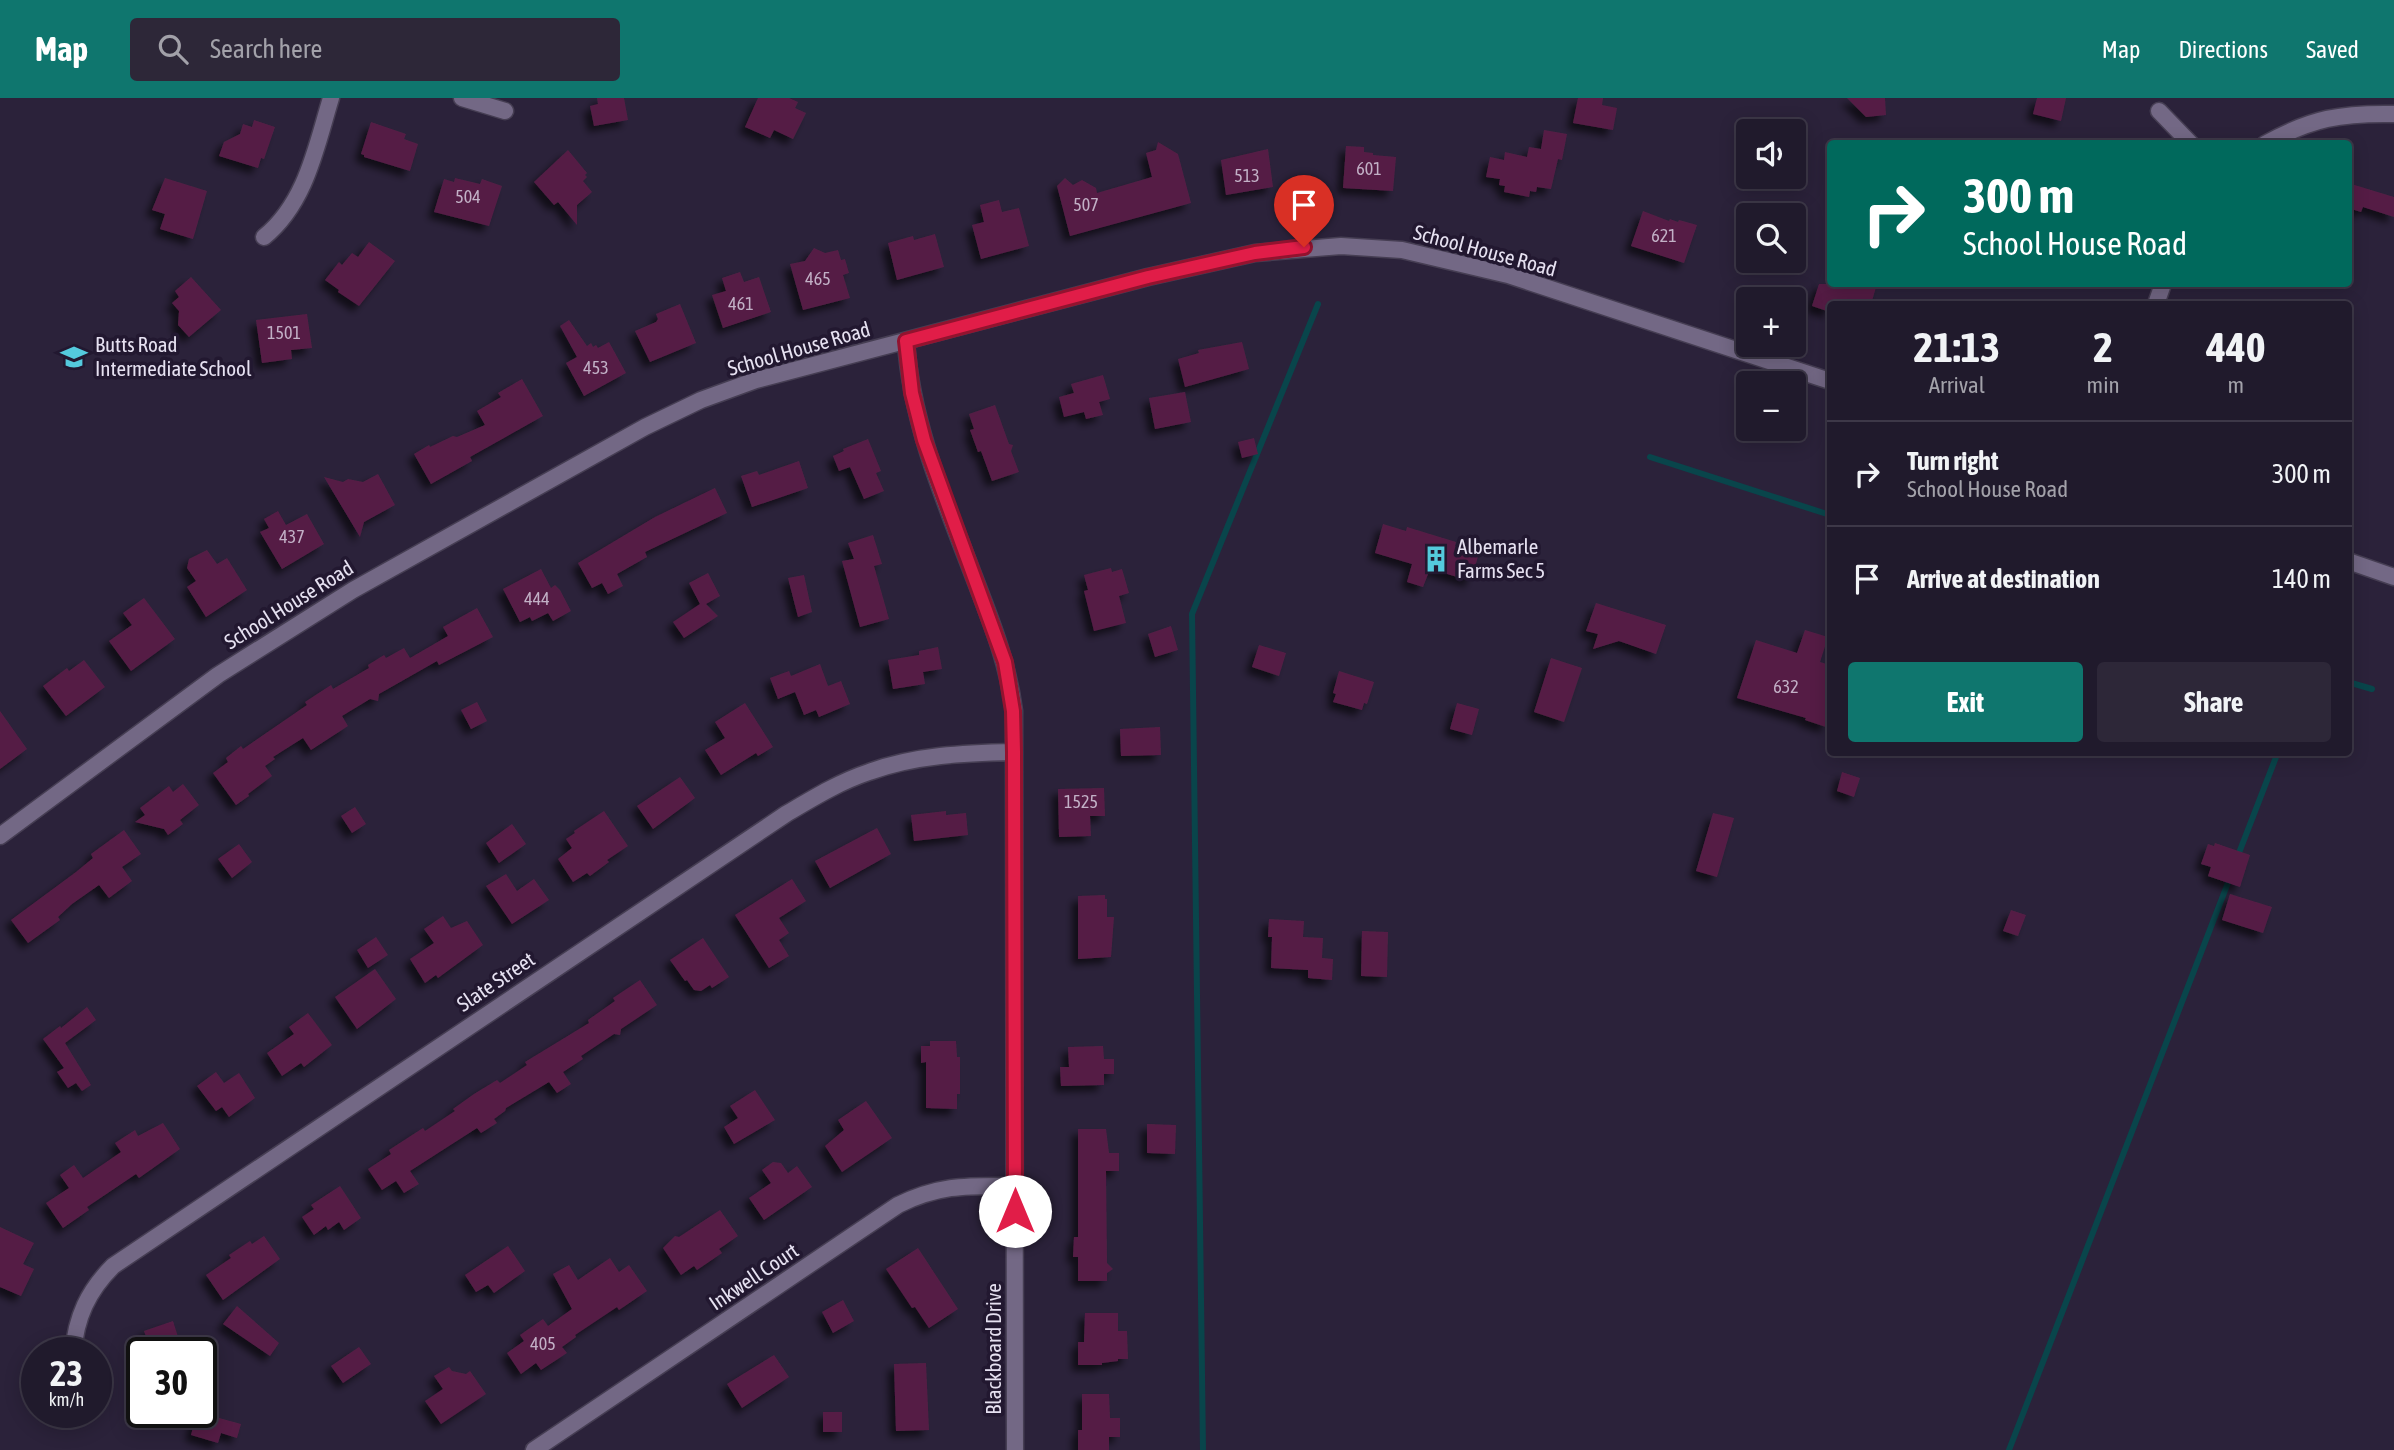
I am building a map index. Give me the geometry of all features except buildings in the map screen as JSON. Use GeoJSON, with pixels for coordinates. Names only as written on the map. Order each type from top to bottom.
{"type":"FeatureCollection","features":[{"type":"Feature","properties":{"kind":"street"},"geometry":{"type":"LineString","coordinates":[[264,237],[284,218],[301,191],[331,98]]}},
{"type":"Feature","properties":{"kind":"street"},"geometry":{"type":"LineString","coordinates":[[462,98],[505,111]]}},
{"type":"Feature","properties":{"kind":"street"},"geometry":{"type":"LineString","coordinates":[[2159,111],[2187,140]]}},
{"type":"Feature","properties":{"kind":"street"},"geometry":{"type":"LineString","coordinates":[[2272,140],[2324,118],[2359,113],[2394,114]]}},
{"type":"Feature","properties":{"kind":"street","name":"School House Road"},"geometry":{"type":"LineString","coordinates":[[0,836],[243,657],[353,590],[645,427],[701,400],[757,380],[1058,300],[1255,253],[1304,247],[1362,246],[1402,250],[1508,275],[1827,380]]}},
{"type":"Feature","properties":{"kind":"street","name":"Blackboard Drive"},"geometry":{"type":"LineString","coordinates":[[906,341],[912,393],[924,440],[1005,662],[1013,711],[1016,1450]]}},
{"type":"Feature","properties":{"kind":"street"},"geometry":{"type":"LineString","coordinates":[[2352,562],[2394,577]]}},
{"type":"Feature","properties":{"kind":"street","name":"Slate Street"},"geometry":{"type":"LineString","coordinates":[[75,1337],[87,1298],[113,1266],[786,814],[826,791],[868,772],[897,763],[956,753],[1014,752]]}},
{"type":"Feature","properties":{"kind":"street","name":"Inkwell Court"},"geometry":{"type":"LineString","coordinates":[[534,1450],[898,1205],[918,1195],[954,1186],[1015,1186]]}},
{"type":"Feature","properties":{"kind":"waterway"},"geometry":{"type":"LineString","coordinates":[[1203,1450],[1192,614],[1318,304]]}},
{"type":"Feature","properties":{"kind":"waterway"},"geometry":{"type":"LineString","coordinates":[[1650,457],[1827,514]]}},
{"type":"Feature","properties":{"kind":"waterway"},"geometry":{"type":"LineString","coordinates":[[2352,683],[2372,689]]}},
{"type":"Feature","properties":{"kind":"waterway"},"geometry":{"type":"LineString","coordinates":[[2237,858],[2276,756]]}},
{"type":"Feature","properties":{"kind":"waterway"},"geometry":{"type":"LineString","coordinates":[[2009,1450],[2231,875]]}},
{"type":"Feature","properties":{"kind":"place","name":"Butts Road Intermediate School"},"geometry":{"type":"Point","coordinates":[74,357]}},
{"type":"Feature","properties":{"kind":"place","name":"Albemarle Farms Sec 5"},"geometry":{"type":"Point","coordinates":[1436,559]}},
{"type":"Feature","properties":{"kind":"route"},"geometry":{"type":"LineString","coordinates":[[1015,1211],[1014,752],[1011,687],[993,627],[924,440],[912,393],[906,341],[1148,277],[1255,253],[1304,247]]}}]}
